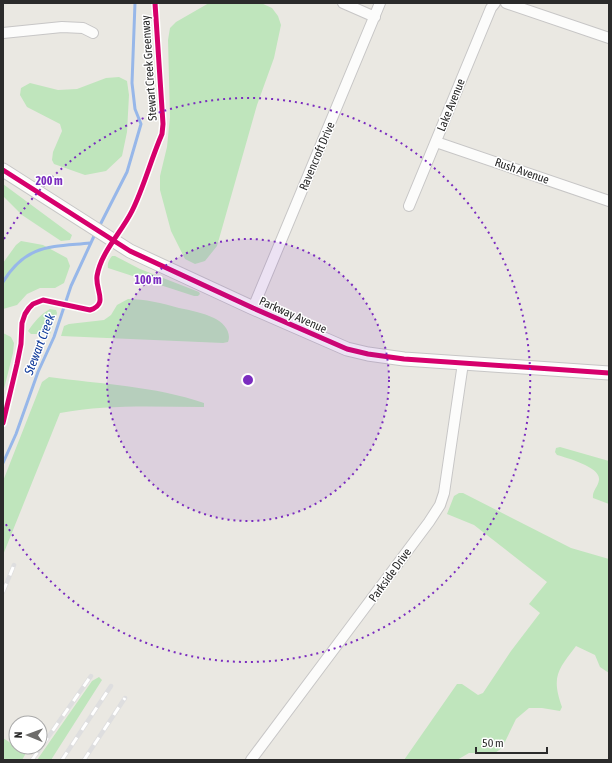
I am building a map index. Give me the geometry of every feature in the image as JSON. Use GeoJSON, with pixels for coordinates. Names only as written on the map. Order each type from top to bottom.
{"type":"FeatureCollection","features":[{"type":"Feature","properties":{"kind":"street"},"geometry":{"type":"LineString","coordinates":[[343,3],[375,16]]}},
{"type":"Feature","properties":{"kind":"street","name":"Ravencroft Drive"},"geometry":{"type":"LineString","coordinates":[[253,308],[380,3]]}},
{"type":"Feature","properties":{"kind":"street"},"geometry":{"type":"LineString","coordinates":[[506,3],[609,38]]}},
{"type":"Feature","properties":{"kind":"street","name":"Lake Avenue"},"geometry":{"type":"LineString","coordinates":[[409,206],[494,4]]}},
{"type":"Feature","properties":{"kind":"street"},"geometry":{"type":"LineString","coordinates":[[3,33],[62,27],[83,28],[93,33]]}},
{"type":"Feature","properties":{"kind":"street","name":"Rush Avenue"},"geometry":{"type":"LineString","coordinates":[[436,142],[609,201]]}},
{"type":"Feature","properties":{"kind":"street","name":"Parkway Avenue"},"geometry":{"type":"LineString","coordinates":[[3,170],[130,251],[323,340],[347,349],[368,354],[404,359],[609,373]]}},
{"type":"Feature","properties":{"kind":"street","name":"Parkside Drive"},"geometry":{"type":"LineString","coordinates":[[251,760],[377,593],[440,505],[445,486],[463,363]]}},
{"type":"Feature","properties":{"kind":"green space"},"geometry":{"type":"Polygon","coordinates":[[[209,3],[261,3],[272,8],[278,16],[281,25],[274,58],[257,105],[217,246],[205,261],[195,264],[185,259],[171,231],[160,190],[160,176],[167,147],[170,117],[168,40],[170,28],[176,22],[209,3]]]}},
{"type":"Feature","properties":{"kind":"green space"},"geometry":{"type":"Polygon","coordinates":[[[119,77],[127,81],[129,95],[127,132],[122,156],[106,171],[85,175],[54,164],[52,160],[53,152],[62,131],[60,124],[27,107],[20,95],[21,88],[30,83],[58,90],[77,89],[106,78],[119,77]]]}},
{"type":"Feature","properties":{"kind":"green space"},"geometry":{"type":"Polygon","coordinates":[[[3,184],[72,235],[70,240],[61,241],[22,215],[3,196],[3,184]]]}},
{"type":"Feature","properties":{"kind":"green space"},"geometry":{"type":"Polygon","coordinates":[[[21,241],[43,245],[67,258],[70,266],[64,283],[55,288],[40,288],[27,294],[17,305],[3,309],[3,263],[16,245],[21,241]]]}},
{"type":"Feature","properties":{"kind":"green space"},"geometry":{"type":"Polygon","coordinates":[[[112,256],[115,256],[140,269],[199,292],[200,294],[198,296],[194,296],[108,268],[108,262],[112,256]]]}},
{"type":"Feature","properties":{"kind":"green space"},"geometry":{"type":"Polygon","coordinates":[[[128,299],[160,303],[197,312],[214,318],[221,322],[228,331],[228,342],[61,336],[64,326],[69,324],[104,320],[111,315],[117,305],[128,299]]]}},
{"type":"Feature","properties":{"kind":"green space"},"geometry":{"type":"Polygon","coordinates":[[[50,309],[56,310],[57,313],[50,334],[31,334],[28,331],[33,324],[50,309]]]}},
{"type":"Feature","properties":{"kind":"green space"},"geometry":{"type":"Polygon","coordinates":[[[3,333],[11,337],[14,343],[3,393],[3,333]]]}},
{"type":"Feature","properties":{"kind":"green space"},"geometry":{"type":"Polygon","coordinates":[[[49,377],[147,389],[185,397],[204,403],[204,407],[114,407],[60,413],[3,555],[3,481],[42,382],[49,377]]]}},
{"type":"Feature","properties":{"kind":"green space"},"geometry":{"type":"Polygon","coordinates":[[[560,447],[609,461],[609,504],[593,498],[593,493],[599,480],[595,471],[568,458],[557,455],[555,452],[556,448],[560,447]]]}},
{"type":"Feature","properties":{"kind":"green space"},"geometry":{"type":"Polygon","coordinates":[[[459,493],[463,493],[571,548],[609,559],[609,673],[600,667],[595,655],[576,646],[558,674],[557,688],[562,707],[560,711],[542,708],[529,708],[516,719],[502,748],[495,753],[469,753],[457,760],[404,760],[457,684],[462,684],[478,695],[483,693],[511,651],[540,613],[529,604],[547,582],[474,525],[447,514],[454,496],[459,493]]]}},
{"type":"Feature","properties":{"kind":"green space"},"geometry":{"type":"Polygon","coordinates":[[[99,677],[102,680],[51,760],[37,760],[40,755],[48,755],[48,744],[92,681],[99,677]]]}},
{"type":"Feature","properties":{"kind":"green space"},"geometry":{"type":"Polygon","coordinates":[[[3,738],[8,741],[8,755],[25,755],[22,760],[3,760],[3,738]]]}},
{"type":"Feature","properties":{"kind":"waterway","name":"Stewart Creek"},"geometry":{"type":"LineString","coordinates":[[99,227],[127,172],[141,124],[135,109],[132,83],[135,3]]}},
{"type":"Feature","properties":{"kind":"waterway","name":"Stewart Creek"},"geometry":{"type":"LineString","coordinates":[[3,463],[16,434],[38,372],[54,337],[71,286],[95,234]]}},
{"type":"Feature","properties":{"kind":"waterway"},"geometry":{"type":"LineString","coordinates":[[3,282],[21,260],[30,254],[51,247],[90,243]]}},
{"type":"Feature","properties":{"kind":"railway"},"geometry":{"type":"LineString","coordinates":[[3,592],[14,565]]}},
{"type":"Feature","properties":{"kind":"railway"},"geometry":{"type":"LineString","coordinates":[[32,760],[91,676]]}},
{"type":"Feature","properties":{"kind":"railway"},"geometry":{"type":"LineString","coordinates":[[62,760],[111,686]]}},
{"type":"Feature","properties":{"kind":"railway"},"geometry":{"type":"LineString","coordinates":[[84,760],[125,698]]}},
{"type":"Feature","properties":{"kind":"cycle path","name":"Stewart Creek Greenway"},"geometry":{"type":"LineString","coordinates":[[3,423],[17,364],[21,344],[22,323],[25,314],[33,304],[43,300],[90,310],[99,304],[100,296],[97,281],[99,267],[107,251],[132,211],[162,134],[163,124],[155,3]]}},
{"type":"Feature","properties":{"kind":"cycle path"},"geometry":{"type":"LineString","coordinates":[[3,170],[130,251],[253,308],[347,349],[368,354],[404,359],[609,373]]}}]}
